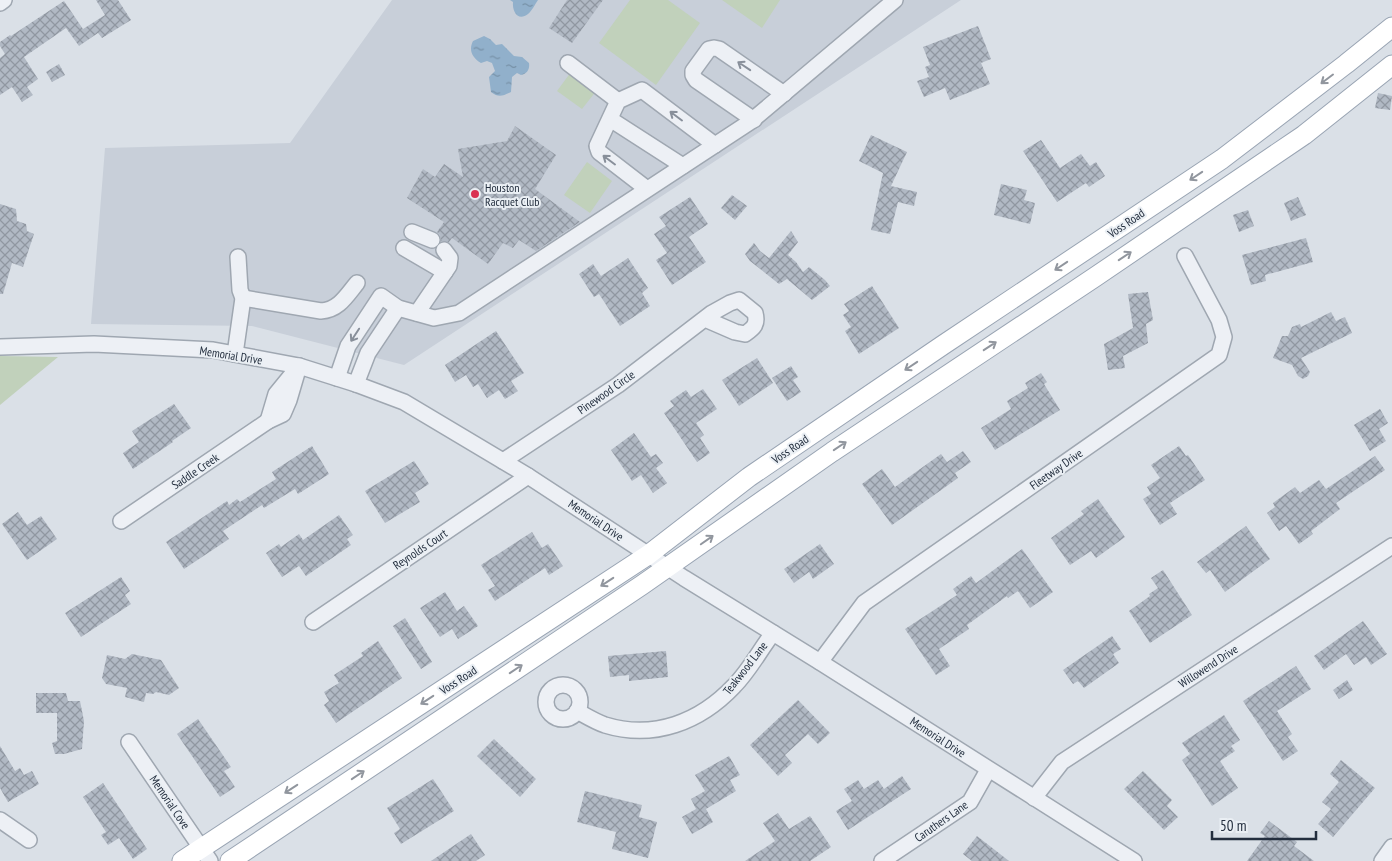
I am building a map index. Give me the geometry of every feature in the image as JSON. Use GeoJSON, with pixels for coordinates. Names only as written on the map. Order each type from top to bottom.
{"type":"FeatureCollection","features":[{"type":"Feature","properties":{"kind":"main road","name":"Voss Road"},"geometry":{"type":"LineString","coordinates":[[182,861],[206,855],[648,555],[749,477],[1222,159],[1392,27]]}},
{"type":"Feature","properties":{"kind":"main road"},"geometry":{"type":"LineString","coordinates":[[1346,64],[1363,88]]}},
{"type":"Feature","properties":{"kind":"main road","name":"Voss Road"},"geometry":{"type":"LineString","coordinates":[[230,861],[667,568],[832,452],[1304,135],[1392,65]]}},
{"type":"Feature","properties":{"kind":"main road"},"geometry":{"type":"LineString","coordinates":[[1081,253],[1095,277]]}},
{"type":"Feature","properties":{"kind":"main road"},"geometry":{"type":"LineString","coordinates":[[943,345],[957,368]]}},
{"type":"Feature","properties":{"kind":"street"},"geometry":{"type":"LineString","coordinates":[[0,3],[4,0]]}},
{"type":"Feature","properties":{"kind":"street"},"geometry":{"type":"LineString","coordinates":[[337,378],[348,346],[381,296],[398,308],[434,318],[459,313],[754,120],[895,0]]}},
{"type":"Feature","properties":{"kind":"street"},"geometry":{"type":"LineString","coordinates":[[754,120],[696,80],[693,71],[708,49],[714,48],[719,50],[784,94]]}},
{"type":"Feature","properties":{"kind":"street"},"geometry":{"type":"LineString","coordinates":[[568,63],[618,101]]}},
{"type":"Feature","properties":{"kind":"street"},"geometry":{"type":"LineString","coordinates":[[648,189],[599,152],[598,146],[618,101],[642,90],[715,145]]}},
{"type":"Feature","properties":{"kind":"street"},"geometry":{"type":"LineString","coordinates":[[610,119],[683,166]]}},
{"type":"Feature","properties":{"kind":"street"},"geometry":{"type":"LineString","coordinates":[[412,232],[438,245],[450,258],[449,266],[417,313]]}},
{"type":"Feature","properties":{"kind":"street"},"geometry":{"type":"LineString","coordinates":[[404,248],[445,272]]}},
{"type":"Feature","properties":{"kind":"street","name":"Fleetway Drive"},"geometry":{"type":"LineString","coordinates":[[820,662],[864,603],[1219,355],[1224,337],[1219,320],[1185,256]]}},
{"type":"Feature","properties":{"kind":"street"},"geometry":{"type":"LineString","coordinates":[[235,354],[243,298],[240,290],[238,257]]}},
{"type":"Feature","properties":{"kind":"street"},"geometry":{"type":"LineString","coordinates":[[243,298],[327,311],[337,306],[358,283]]}},
{"type":"Feature","properties":{"kind":"street"},"geometry":{"type":"LineString","coordinates":[[356,384],[368,353],[398,308]]}},
{"type":"Feature","properties":{"kind":"street","name":"Pinewood Circle"},"geometry":{"type":"LineString","coordinates":[[503,461],[618,385],[705,319]]}},
{"type":"Feature","properties":{"kind":"street","name":"Memorial Drive"},"geometry":{"type":"LineString","coordinates":[[0,347],[94,344],[213,350],[299,366],[404,402],[528,476],[667,568],[820,662],[1134,861]]}},
{"type":"Feature","properties":{"kind":"street","name":"Saddle Creek"},"geometry":{"type":"LineString","coordinates":[[121,521],[268,421],[283,414],[299,366]]}},
{"type":"Feature","properties":{"kind":"street","name":"Reynolds Court"},"geometry":{"type":"LineString","coordinates":[[313,622],[528,476]]}},
{"type":"Feature","properties":{"kind":"street","name":"Willowend Drive"},"geometry":{"type":"LineString","coordinates":[[1034,798],[1062,762],[1392,546]]}},
{"type":"Feature","properties":{"kind":"street","name":"Teakwood Lane"},"geometry":{"type":"LineString","coordinates":[[577,711],[604,724],[625,729],[649,730],[676,726],[701,713],[721,699],[736,685],[773,633]]}},
{"type":"Feature","properties":{"kind":"street","name":"Memorial Cove"},"geometry":{"type":"LineString","coordinates":[[129,742],[206,855]]}},
{"type":"Feature","properties":{"kind":"street","name":"Caruthers Lane"},"geometry":{"type":"LineString","coordinates":[[882,861],[970,802],[988,770]]}},
{"type":"Feature","properties":{"kind":"street"},"geometry":{"type":"LineString","coordinates":[[0,820],[29,840]]}},
{"type":"Feature","properties":{"kind":"street"},"geometry":{"type":"LineString","coordinates":[[1382,861],[1392,847]]}},
{"type":"Feature","properties":{"kind":"shaded area","name":"Houston Racquet Club"},"geometry":{"type":"Polygon","coordinates":[[[392,0],[961,0],[404,365],[252,326],[91,324],[105,148],[290,143],[392,0]]]}},
{"type":"Feature","properties":{"kind":"green space"},"geometry":{"type":"Polygon","coordinates":[[[630,0],[668,0],[700,23],[656,85],[599,43],[630,0]]]}},
{"type":"Feature","properties":{"kind":"green space"},"geometry":{"type":"Polygon","coordinates":[[[722,0],[780,0],[762,28],[722,0]]]}},
{"type":"Feature","properties":{"kind":"green space"},"geometry":{"type":"Polygon","coordinates":[[[571,72],[597,90],[582,109],[557,91],[571,72]]]}},
{"type":"Feature","properties":{"kind":"green space"},"geometry":{"type":"Polygon","coordinates":[[[587,162],[612,181],[590,213],[564,195],[587,162]]]}},
{"type":"Feature","properties":{"kind":"green space"},"geometry":{"type":"Polygon","coordinates":[[[0,356],[58,357],[0,405],[0,356]]]}},
{"type":"Feature","properties":{"kind":"water"},"geometry":{"type":"Polygon","coordinates":[[[510,0],[538,0],[529,13],[521,17],[516,14],[513,2],[510,0]]]}},
{"type":"Feature","properties":{"kind":"water"},"geometry":{"type":"Polygon","coordinates":[[[484,36],[496,45],[502,44],[514,56],[522,57],[529,63],[528,71],[521,75],[517,73],[512,77],[511,92],[498,96],[491,92],[489,77],[495,71],[492,63],[487,61],[481,63],[471,51],[473,41],[484,36]]]}},
{"type":"Feature","properties":{"kind":"building"},"geometry":{"type":"Polygon","coordinates":[[[96,0],[118,0],[131,20],[102,38],[98,33],[79,46],[66,28],[24,57],[38,79],[27,87],[33,95],[22,102],[12,87],[0,95],[0,58],[5,54],[0,46],[0,42],[64,1],[83,29],[105,15],[96,0]]]}},
{"type":"Feature","properties":{"kind":"building"},"geometry":{"type":"Polygon","coordinates":[[[567,0],[603,0],[572,43],[549,28],[567,0]]]}},
{"type":"Feature","properties":{"kind":"building"},"geometry":{"type":"Polygon","coordinates":[[[978,26],[991,59],[981,63],[990,84],[950,100],[945,88],[924,97],[917,81],[929,77],[925,67],[930,65],[923,47],[978,26]]]}},
{"type":"Feature","properties":{"kind":"building"},"geometry":{"type":"Polygon","coordinates":[[[59,64],[65,75],[52,82],[46,72],[59,64]]]}},
{"type":"Feature","properties":{"kind":"building"},"geometry":{"type":"Polygon","coordinates":[[[1378,93],[1392,96],[1390,110],[1375,108],[1378,93]]]}},
{"type":"Feature","properties":{"kind":"building","name":"Houston Racquet Club"},"geometry":{"type":"Polygon","coordinates":[[[515,126],[556,155],[535,189],[580,222],[536,251],[519,240],[513,248],[503,243],[488,264],[452,238],[449,242],[441,241],[440,235],[437,232],[444,222],[407,198],[423,169],[435,177],[444,164],[463,177],[458,149],[507,141],[515,126]]]}},
{"type":"Feature","properties":{"kind":"building"},"geometry":{"type":"Polygon","coordinates":[[[871,135],[907,152],[891,186],[917,192],[914,206],[898,202],[890,234],[871,230],[883,173],[859,161],[871,135]]]}},
{"type":"Feature","properties":{"kind":"building"},"geometry":{"type":"Polygon","coordinates":[[[1041,140],[1060,168],[1081,154],[1090,166],[1096,162],[1105,176],[1089,187],[1086,183],[1057,202],[1023,151],[1041,140]]]}},
{"type":"Feature","properties":{"kind":"building"},"geometry":{"type":"Polygon","coordinates":[[[1001,184],[1027,190],[1024,200],[1035,203],[1030,224],[994,215],[1001,184]]]}},
{"type":"Feature","properties":{"kind":"building"},"geometry":{"type":"Polygon","coordinates":[[[732,195],[747,206],[735,220],[721,208],[732,195]]]}},
{"type":"Feature","properties":{"kind":"building"},"geometry":{"type":"Polygon","coordinates":[[[690,197],[708,224],[689,237],[706,262],[672,285],[656,260],[667,253],[654,234],[666,226],[659,217],[690,197]]]}},
{"type":"Feature","properties":{"kind":"building"},"geometry":{"type":"Polygon","coordinates":[[[1298,197],[1306,215],[1291,221],[1284,203],[1298,197]]]}},
{"type":"Feature","properties":{"kind":"building"},"geometry":{"type":"Polygon","coordinates":[[[0,204],[16,209],[17,221],[26,224],[27,231],[34,234],[23,267],[12,263],[3,294],[0,294],[0,204]]]}},
{"type":"Feature","properties":{"kind":"building"},"geometry":{"type":"Polygon","coordinates":[[[1248,210],[1254,226],[1239,232],[1233,215],[1248,210]]]}},
{"type":"Feature","properties":{"kind":"building"},"geometry":{"type":"Polygon","coordinates":[[[791,231],[798,242],[788,255],[803,272],[809,267],[830,286],[812,300],[787,279],[779,284],[750,261],[745,254],[754,243],[769,258],[791,231]]]}},
{"type":"Feature","properties":{"kind":"building"},"geometry":{"type":"Polygon","coordinates":[[[1306,238],[1313,262],[1265,275],[1266,281],[1251,285],[1242,255],[1306,238]]]}},
{"type":"Feature","properties":{"kind":"building"},"geometry":{"type":"Polygon","coordinates":[[[628,258],[648,288],[642,293],[650,306],[620,326],[599,294],[594,297],[579,274],[593,264],[601,276],[628,258]]]}},
{"type":"Feature","properties":{"kind":"building"},"geometry":{"type":"Polygon","coordinates":[[[872,286],[899,328],[859,354],[845,331],[851,327],[843,315],[849,311],[844,304],[872,286]]]}},
{"type":"Feature","properties":{"kind":"building"},"geometry":{"type":"Polygon","coordinates":[[[1148,292],[1153,320],[1146,324],[1148,343],[1123,356],[1125,368],[1108,370],[1104,344],[1133,328],[1128,294],[1148,292]]]}},
{"type":"Feature","properties":{"kind":"building"},"geometry":{"type":"Polygon","coordinates":[[[1331,312],[1336,321],[1345,317],[1352,333],[1301,358],[1310,372],[1308,376],[1303,379],[1298,376],[1292,365],[1273,358],[1282,336],[1288,336],[1292,327],[1300,324],[1301,327],[1331,312]]]}},
{"type":"Feature","properties":{"kind":"building"},"geometry":{"type":"Polygon","coordinates":[[[496,331],[524,373],[511,381],[518,391],[505,399],[499,390],[487,398],[478,384],[473,387],[466,375],[455,382],[445,365],[496,331]]]}},
{"type":"Feature","properties":{"kind":"building"},"geometry":{"type":"Polygon","coordinates":[[[757,358],[773,383],[739,406],[722,380],[757,358]]]}},
{"type":"Feature","properties":{"kind":"building"},"geometry":{"type":"Polygon","coordinates":[[[791,366],[798,377],[793,380],[801,392],[787,401],[772,378],[791,366]]]}},
{"type":"Feature","properties":{"kind":"building"},"geometry":{"type":"Polygon","coordinates":[[[1041,373],[1047,382],[1044,384],[1060,410],[995,450],[981,428],[1011,409],[1007,401],[1028,388],[1025,383],[1041,373]]]}},
{"type":"Feature","properties":{"kind":"building"},"geometry":{"type":"Polygon","coordinates":[[[703,389],[717,409],[696,423],[704,435],[700,438],[710,453],[697,462],[664,413],[674,406],[670,401],[686,390],[691,397],[703,389]]]}},
{"type":"Feature","properties":{"kind":"building"},"geometry":{"type":"Polygon","coordinates":[[[174,404],[191,428],[133,469],[123,453],[139,442],[132,431],[174,404]]]}},
{"type":"Feature","properties":{"kind":"building"},"geometry":{"type":"Polygon","coordinates":[[[1380,409],[1388,423],[1379,429],[1386,441],[1370,451],[1354,425],[1380,409]]]}},
{"type":"Feature","properties":{"kind":"building"},"geometry":{"type":"Polygon","coordinates":[[[634,433],[651,457],[656,454],[663,463],[656,468],[667,483],[653,493],[641,475],[632,481],[611,450],[634,433]]]}},
{"type":"Feature","properties":{"kind":"building"},"geometry":{"type":"Polygon","coordinates":[[[312,446],[329,474],[298,494],[295,489],[264,508],[262,505],[223,531],[229,539],[184,569],[166,542],[227,501],[229,505],[237,499],[240,502],[276,479],[272,472],[312,446]]]}},
{"type":"Feature","properties":{"kind":"building"},"geometry":{"type":"Polygon","coordinates":[[[1179,446],[1186,456],[1188,455],[1205,480],[1170,503],[1177,514],[1160,525],[1143,499],[1151,494],[1147,487],[1160,478],[1151,465],[1179,446]]]}},
{"type":"Feature","properties":{"kind":"building"},"geometry":{"type":"Polygon","coordinates":[[[963,451],[971,462],[955,473],[958,478],[892,525],[862,484],[882,469],[895,487],[941,454],[947,462],[963,451]]]}},
{"type":"Feature","properties":{"kind":"building"},"geometry":{"type":"Polygon","coordinates":[[[1375,456],[1385,470],[1336,503],[1340,509],[1311,531],[1313,534],[1299,544],[1286,526],[1279,531],[1267,513],[1275,507],[1273,503],[1295,487],[1300,493],[1319,480],[1326,489],[1375,456]]]}},
{"type":"Feature","properties":{"kind":"building"},"geometry":{"type":"Polygon","coordinates":[[[414,461],[429,484],[415,493],[420,502],[385,523],[365,491],[414,461]]]}},
{"type":"Feature","properties":{"kind":"building"},"geometry":{"type":"Polygon","coordinates":[[[1098,499],[1125,537],[1096,558],[1091,551],[1070,565],[1051,538],[1084,514],[1081,511],[1098,499]]]}},
{"type":"Feature","properties":{"kind":"building"},"geometry":{"type":"Polygon","coordinates":[[[18,512],[27,525],[41,516],[57,539],[27,560],[2,524],[18,512]]]}},
{"type":"Feature","properties":{"kind":"building"},"geometry":{"type":"Polygon","coordinates":[[[339,515],[353,535],[347,539],[351,545],[306,576],[299,566],[282,577],[266,553],[279,544],[281,547],[299,534],[303,540],[339,515]]]}},
{"type":"Feature","properties":{"kind":"building"},"geometry":{"type":"Polygon","coordinates":[[[1246,526],[1270,559],[1225,592],[1210,570],[1206,573],[1197,562],[1246,526]]]}},
{"type":"Feature","properties":{"kind":"building"},"geometry":{"type":"Polygon","coordinates":[[[532,532],[542,548],[548,544],[563,566],[549,575],[545,568],[495,601],[488,590],[495,586],[481,565],[532,532]]]}},
{"type":"Feature","properties":{"kind":"building"},"geometry":{"type":"Polygon","coordinates":[[[820,544],[834,564],[813,579],[809,572],[794,583],[784,569],[820,544]]]}},
{"type":"Feature","properties":{"kind":"building"},"geometry":{"type":"Polygon","coordinates":[[[1022,549],[1053,592],[1030,608],[1018,591],[1008,598],[1007,596],[967,625],[969,629],[939,649],[950,666],[936,675],[905,629],[957,595],[953,589],[971,576],[976,583],[1022,549]]]}},
{"type":"Feature","properties":{"kind":"building"},"geometry":{"type":"Polygon","coordinates":[[[1163,570],[1192,615],[1150,643],[1129,611],[1158,588],[1151,578],[1163,570]]]}},
{"type":"Feature","properties":{"kind":"building"},"geometry":{"type":"Polygon","coordinates":[[[121,577],[130,591],[125,595],[131,604],[81,637],[65,613],[121,577]]]}},
{"type":"Feature","properties":{"kind":"building"},"geometry":{"type":"Polygon","coordinates":[[[445,592],[457,611],[464,606],[478,626],[458,639],[452,629],[440,637],[420,608],[445,592]]]}},
{"type":"Feature","properties":{"kind":"building"},"geometry":{"type":"Polygon","coordinates":[[[405,618],[432,662],[421,669],[393,626],[405,618]]]}},
{"type":"Feature","properties":{"kind":"building"},"geometry":{"type":"Polygon","coordinates":[[[1363,621],[1387,654],[1371,665],[1366,657],[1354,665],[1346,654],[1324,670],[1314,656],[1363,621]]]}},
{"type":"Feature","properties":{"kind":"building"},"geometry":{"type":"Polygon","coordinates":[[[1112,636],[1121,649],[1113,654],[1119,663],[1084,688],[1078,681],[1073,684],[1063,670],[1112,636]]]}},
{"type":"Feature","properties":{"kind":"building"},"geometry":{"type":"Polygon","coordinates":[[[378,641],[402,678],[336,723],[324,705],[329,701],[324,692],[339,683],[334,675],[363,656],[361,653],[378,641]]]}},
{"type":"Feature","properties":{"kind":"building"},"geometry":{"type":"Polygon","coordinates":[[[666,651],[668,677],[629,681],[629,675],[610,677],[608,656],[666,651]]]}},
{"type":"Feature","properties":{"kind":"building"},"geometry":{"type":"Polygon","coordinates":[[[132,654],[161,660],[179,688],[169,695],[156,692],[153,694],[146,693],[144,702],[125,697],[127,688],[106,684],[102,678],[107,655],[125,659],[132,654]]]}},
{"type":"Feature","properties":{"kind":"building"},"geometry":{"type":"Polygon","coordinates":[[[1296,666],[1311,689],[1277,711],[1292,734],[1288,737],[1298,751],[1283,761],[1243,701],[1296,666]]]}},
{"type":"Feature","properties":{"kind":"building"},"geometry":{"type":"Polygon","coordinates":[[[1347,680],[1353,690],[1339,699],[1333,690],[1347,680]]]}},
{"type":"Feature","properties":{"kind":"building"},"geometry":{"type":"Polygon","coordinates":[[[36,693],[66,693],[68,701],[80,701],[84,721],[82,749],[64,754],[55,754],[52,743],[57,741],[57,713],[36,713],[36,693]]]}},
{"type":"Feature","properties":{"kind":"building"},"geometry":{"type":"Polygon","coordinates":[[[798,700],[830,733],[818,744],[808,734],[785,755],[792,763],[778,776],[750,745],[798,700]]]}},
{"type":"Feature","properties":{"kind":"building"},"geometry":{"type":"Polygon","coordinates":[[[1224,715],[1240,740],[1231,746],[1235,751],[1220,761],[1238,788],[1212,806],[1182,760],[1190,754],[1182,743],[1224,715]]]}},
{"type":"Feature","properties":{"kind":"building"},"geometry":{"type":"Polygon","coordinates":[[[198,719],[231,767],[224,771],[235,787],[220,797],[177,734],[198,719]]]}},
{"type":"Feature","properties":{"kind":"building"},"geometry":{"type":"Polygon","coordinates":[[[494,739],[536,779],[520,797],[477,756],[494,739]]]}},
{"type":"Feature","properties":{"kind":"building"},"geometry":{"type":"Polygon","coordinates":[[[0,746],[15,771],[20,768],[24,775],[32,771],[39,784],[8,802],[0,788],[0,746]]]}},
{"type":"Feature","properties":{"kind":"building"},"geometry":{"type":"Polygon","coordinates":[[[729,756],[740,775],[730,780],[736,791],[706,809],[713,822],[692,834],[682,817],[696,809],[691,799],[705,791],[695,775],[729,756]]]}},
{"type":"Feature","properties":{"kind":"building"},"geometry":{"type":"Polygon","coordinates":[[[1341,760],[1375,788],[1333,837],[1318,824],[1331,809],[1322,802],[1339,782],[1330,774],[1341,760]]]}},
{"type":"Feature","properties":{"kind":"building"},"geometry":{"type":"Polygon","coordinates":[[[1143,771],[1172,800],[1167,806],[1178,817],[1164,830],[1124,789],[1143,771]]]}},
{"type":"Feature","properties":{"kind":"building"},"geometry":{"type":"Polygon","coordinates":[[[902,776],[911,789],[848,830],[836,811],[852,801],[844,789],[858,780],[864,789],[878,780],[884,789],[902,776]]]}},
{"type":"Feature","properties":{"kind":"building"},"geometry":{"type":"Polygon","coordinates":[[[433,779],[454,811],[401,844],[394,833],[400,829],[387,808],[433,779]]]}},
{"type":"Feature","properties":{"kind":"building"},"geometry":{"type":"Polygon","coordinates":[[[103,783],[147,849],[133,859],[119,838],[108,845],[101,835],[106,832],[83,797],[103,783]]]}},
{"type":"Feature","properties":{"kind":"building"},"geometry":{"type":"Polygon","coordinates":[[[585,791],[642,805],[639,817],[657,822],[648,858],[612,849],[616,832],[577,822],[585,791]]]}},
{"type":"Feature","properties":{"kind":"building"},"geometry":{"type":"Polygon","coordinates":[[[778,813],[789,829],[810,816],[831,847],[810,861],[745,861],[775,841],[763,823],[778,813]]]}},
{"type":"Feature","properties":{"kind":"building"},"geometry":{"type":"Polygon","coordinates":[[[1269,821],[1297,842],[1294,846],[1314,861],[1247,861],[1265,836],[1260,833],[1269,821]]]}},
{"type":"Feature","properties":{"kind":"building"},"geometry":{"type":"Polygon","coordinates":[[[471,834],[485,855],[476,861],[431,861],[471,834]]]}},
{"type":"Feature","properties":{"kind":"building"},"geometry":{"type":"Polygon","coordinates":[[[977,836],[1009,861],[972,861],[963,854],[977,836]]]}},
{"type":"Feature","properties":{"kind":"place","name":"Houston Racquet Club"},"geometry":{"type":"Point","coordinates":[475,194]}}]}
